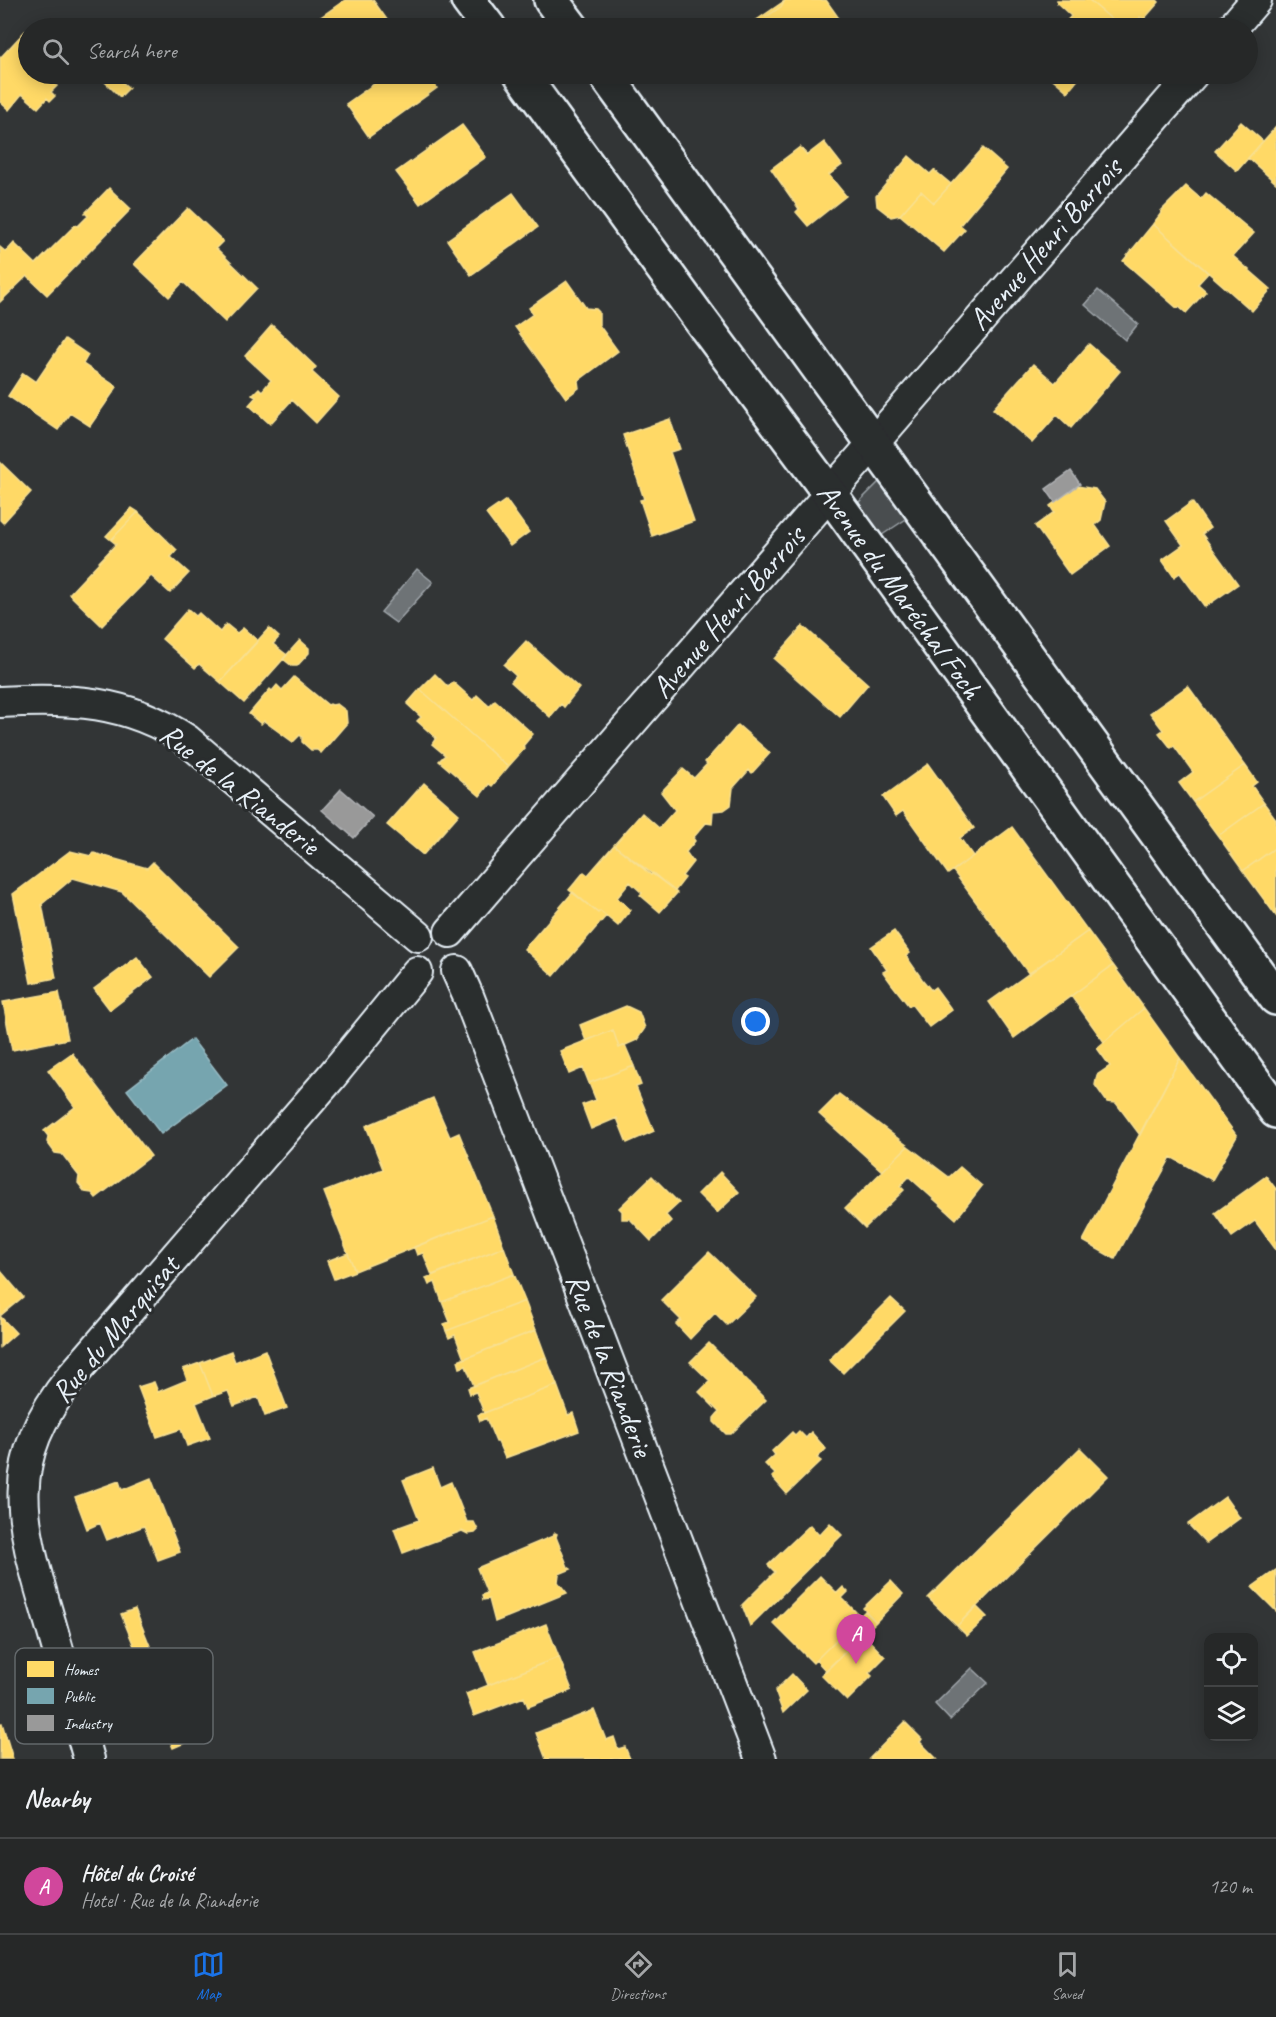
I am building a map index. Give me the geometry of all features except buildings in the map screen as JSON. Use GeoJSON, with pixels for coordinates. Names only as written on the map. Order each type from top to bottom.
{"type":"FeatureCollection","features":[{"type":"Feature","properties":{"kind":"main road"},"geometry":{"type":"LineString","coordinates":[[468,0],[482,18]]}},
{"type":"Feature","properties":{"kind":"main road"},"geometry":{"type":"LineString","coordinates":[[552,0],[565,18]]}},
{"type":"Feature","properties":{"kind":"main road","name":"Avenue du Maréchal Foch"},"geometry":{"type":"LineString","coordinates":[[528,84],[830,494],[1276,1111]]}},
{"type":"Feature","properties":{"kind":"main road"},"geometry":{"type":"LineString","coordinates":[[612,84],[1276,998]]}},
{"type":"Feature","properties":{"kind":"street"},"geometry":{"type":"LineString","coordinates":[[1241,18],[1256,0]]}},
{"type":"Feature","properties":{"kind":"street","name":"Avenue Henri Barrois"},"geometry":{"type":"LineString","coordinates":[[450,932],[1184,84]]}},
{"type":"Feature","properties":{"kind":"street","name":"Rue de la Rianderie"},"geometry":{"type":"LineString","coordinates":[[0,702],[51,700],[99,703],[125,710],[170,728],[418,936]]}},
{"type":"Feature","properties":{"kind":"street"},"geometry":{"type":"LineString","coordinates":[[434,928],[450,932],[456,937],[462,950],[457,971],[451,976],[437,980],[417,972],[410,953],[412,944],[418,936],[434,928]]}},
{"type":"Feature","properties":{"kind":"street","name":"Rue de la Rianderie"},"geometry":{"type":"LineString","coordinates":[[457,971],[761,1759]]}},
{"type":"Feature","properties":{"kind":"street","name":"Rue du Marquisat"},"geometry":{"type":"LineString","coordinates":[[57,1648],[32,1559],[23,1514],[25,1473],[37,1433],[57,1396],[72,1376],[331,1077],[417,972]]}},
{"type":"Feature","properties":{"kind":"street","name":"Rue du Marquisat"},"geometry":{"type":"LineString","coordinates":[[85,1744],[89,1759]]}},
{"type":"Feature","properties":{"kind":"shaded area"},"geometry":{"type":"Polygon","coordinates":[[[1098,290],[1138,324],[1125,340],[1085,305],[1098,290]]]}},
{"type":"Feature","properties":{"kind":"shaded area"},"geometry":{"type":"Polygon","coordinates":[[[880,481],[889,485],[912,515],[873,541],[856,505],[880,481]]]}},
{"type":"Feature","properties":{"kind":"shaded area"},"geometry":{"type":"Polygon","coordinates":[[[417,569],[433,582],[396,623],[381,612],[417,569]]]}},
{"type":"Feature","properties":{"kind":"shaded area"},"geometry":{"type":"Polygon","coordinates":[[[972,1668],[988,1683],[950,1720],[935,1704],[972,1668]]]}},
{"type":"Feature","properties":{"kind":"place","name":"Hôtel du Croisé"},"geometry":{"type":"Point","coordinates":[856,1664]}}]}
